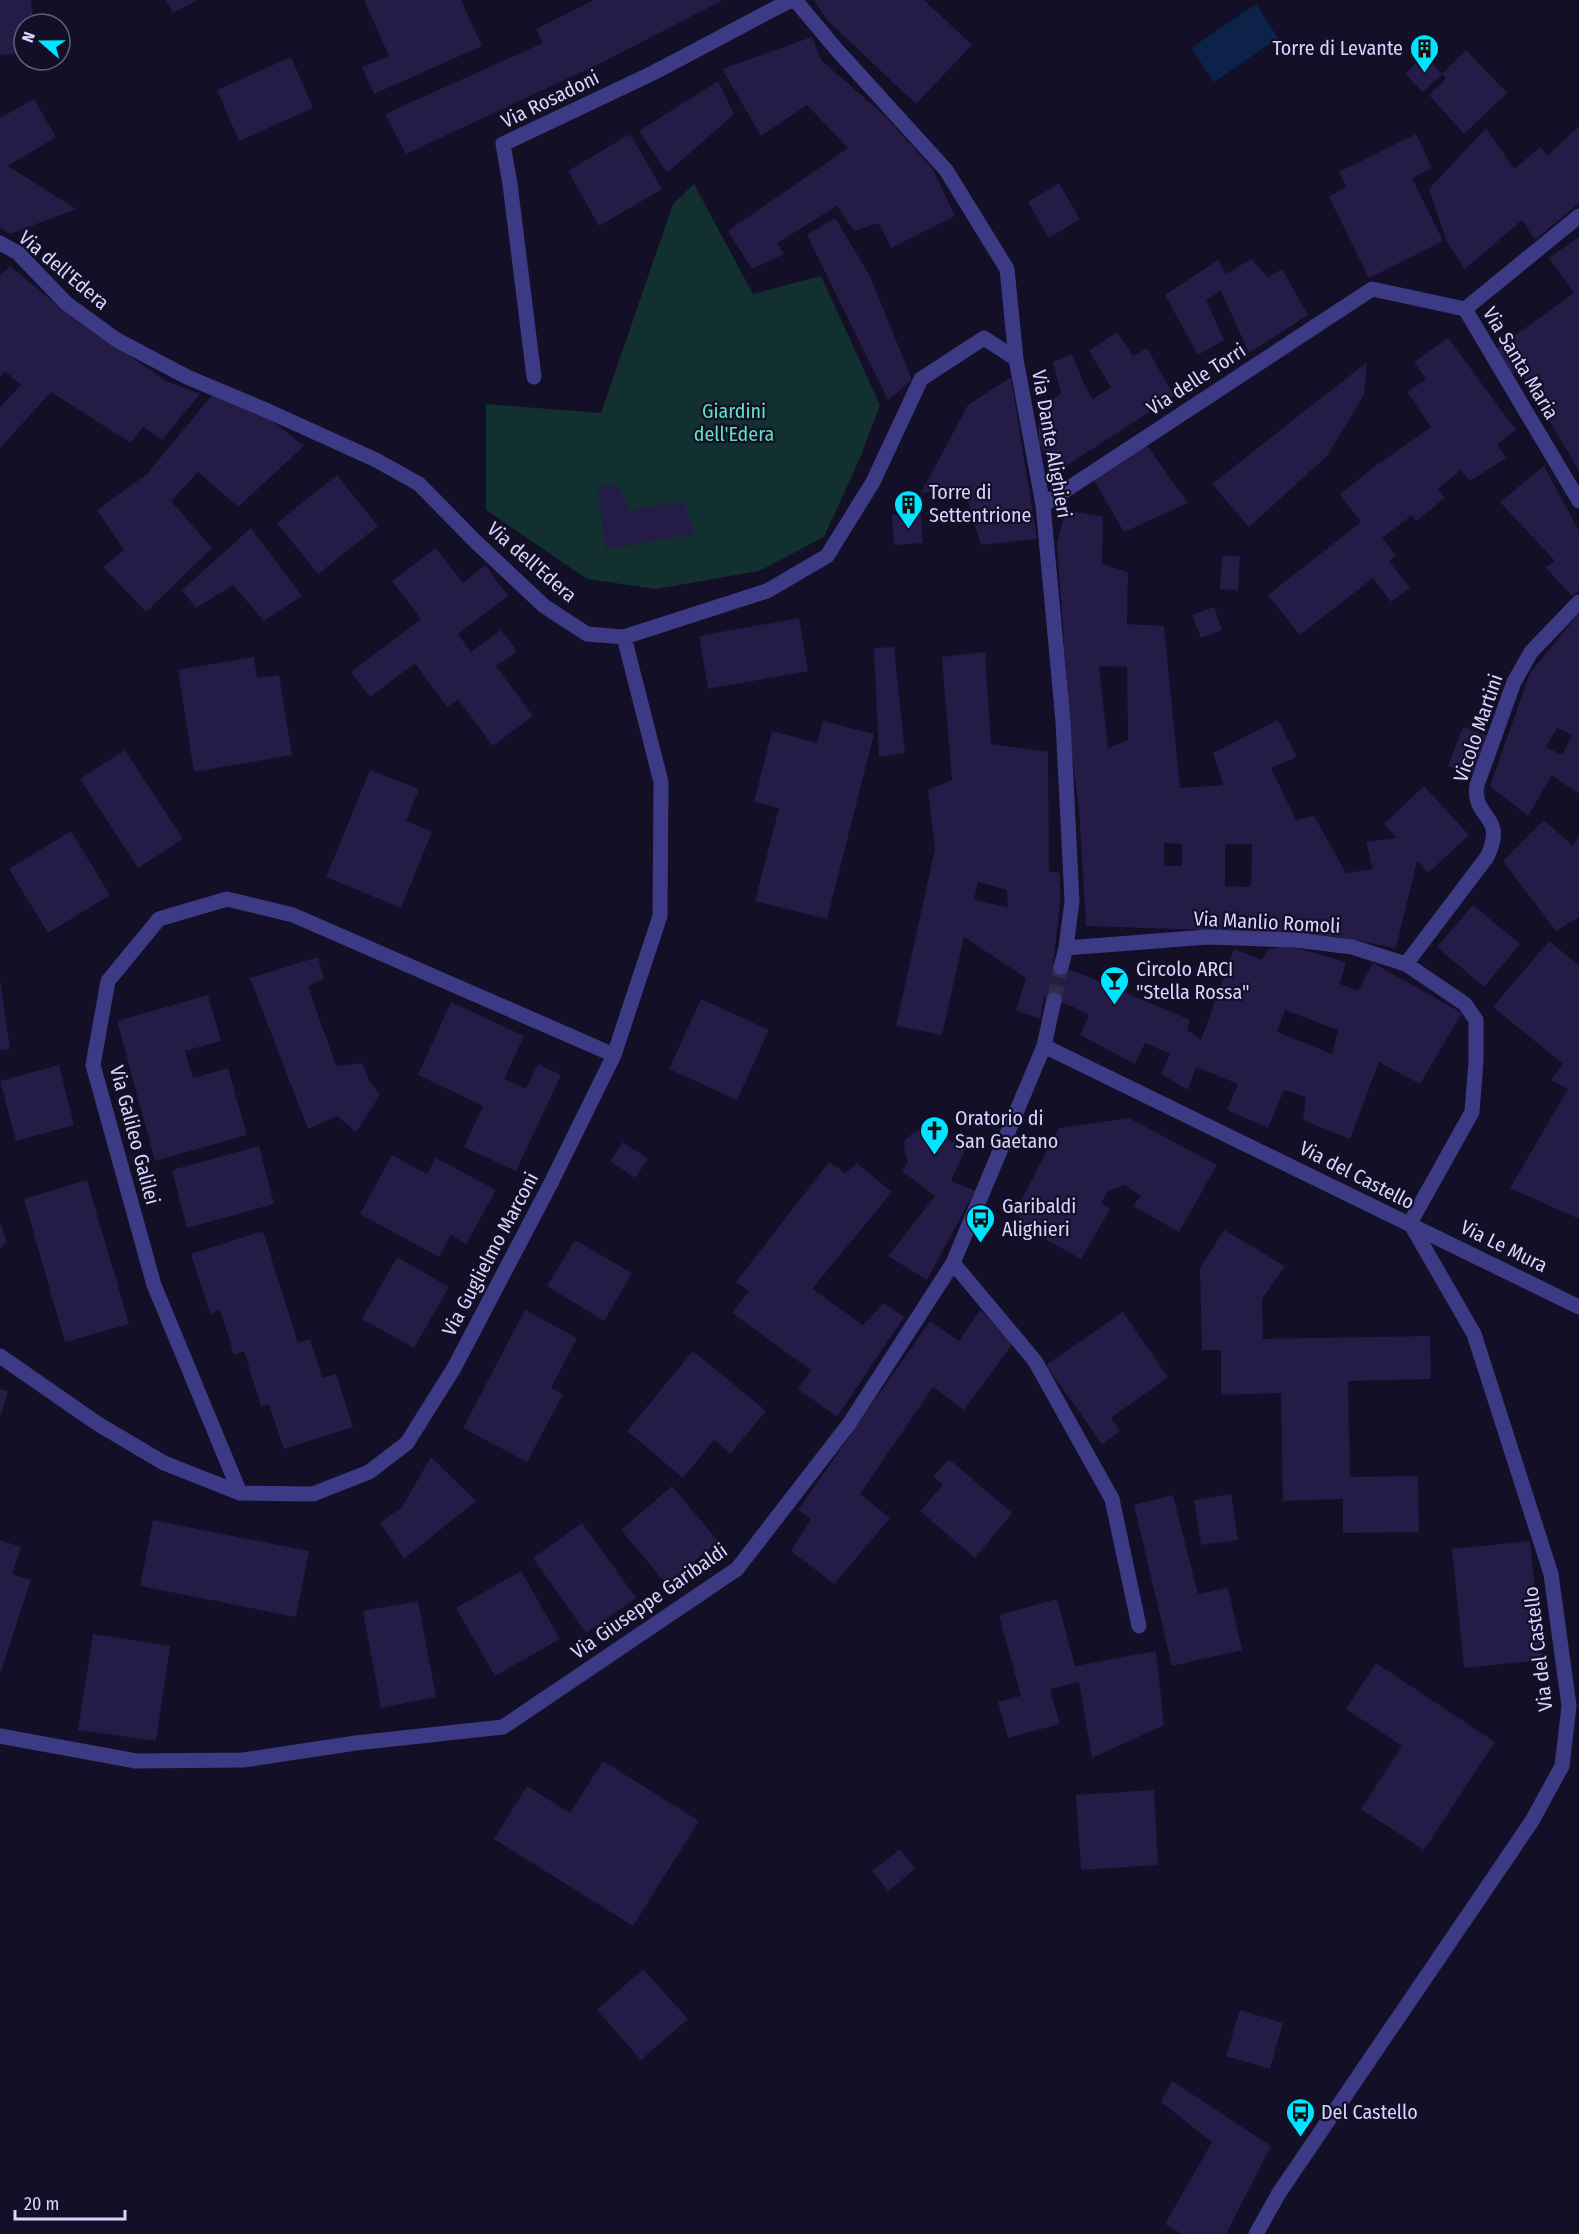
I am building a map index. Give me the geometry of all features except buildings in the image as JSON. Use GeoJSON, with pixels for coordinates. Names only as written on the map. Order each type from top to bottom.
{"type":"FeatureCollection","features":[{"type":"Feature","properties":{"kind":"street","name":"Via Rosadoni"},"geometry":{"type":"LineString","coordinates":[[534,377],[503,144],[653,73],[791,0]]}},
{"type":"Feature","properties":{"kind":"street","name":"Via Dante Alighieri"},"geometry":{"type":"LineString","coordinates":[[795,0],[837,50],[946,170],[1007,269],[1016,359],[1043,505],[1063,721],[1072,901],[1066,948],[1060,967]]}},
{"type":"Feature","properties":{"kind":"street"},"geometry":{"type":"LineString","coordinates":[[1465,309],[1579,216]]}},
{"type":"Feature","properties":{"kind":"street","name":"Via dell'Edera"},"geometry":{"type":"LineString","coordinates":[[0,243],[18,253],[66,303],[117,340],[187,377],[355,450],[419,484],[544,606],[587,634],[624,637],[766,591],[827,556],[873,482],[921,379],[984,338],[1016,359]]}},
{"type":"Feature","properties":{"kind":"street","name":"Via delle Torri"},"geometry":{"type":"LineString","coordinates":[[1043,505],[1372,289],[1465,309]]}},
{"type":"Feature","properties":{"kind":"street","name":"Via Santa Maria"},"geometry":{"type":"LineString","coordinates":[[1465,309],[1579,501]]}},
{"type":"Feature","properties":{"kind":"street","name":"Vicolo Martini"},"geometry":{"type":"LineString","coordinates":[[1406,964],[1487,858],[1494,842],[1494,829],[1478,804],[1475,794],[1477,784],[1514,682],[1531,652],[1579,602]]}},
{"type":"Feature","properties":{"kind":"street","name":"Via Guglielmo Marconi"},"geometry":{"type":"LineString","coordinates":[[0,1356],[98,1424],[164,1463],[240,1492],[313,1494],[369,1472],[407,1443],[454,1368],[551,1183],[614,1055],[660,916],[661,782],[624,637]]}},
{"type":"Feature","properties":{"kind":"street","name":"Via Galileo Galilei"},"geometry":{"type":"LineString","coordinates":[[240,1492],[154,1286],[93,1065],[108,981],[159,919],[227,898],[293,915],[614,1055]]}},
{"type":"Feature","properties":{"kind":"street","name":"Via Manlio Romoli"},"geometry":{"type":"LineString","coordinates":[[1066,948],[1207,937],[1296,940],[1352,947],[1406,964],[1465,1004],[1476,1020],[1472,1112],[1410,1223]]}},
{"type":"Feature","properties":{"kind":"street"},"geometry":{"type":"LineString","coordinates":[[1044,1046],[1054,1000]]}},
{"type":"Feature","properties":{"kind":"street","name":"Via del Castello"},"geometry":{"type":"LineString","coordinates":[[1044,1046],[1410,1223],[1474,1334],[1551,1574],[1569,1706],[1562,1766],[1532,1821],[1279,2193],[1256,2234]]}},
{"type":"Feature","properties":{"kind":"street","name":"Via Giuseppe Garibaldi"},"geometry":{"type":"LineString","coordinates":[[0,1736],[136,1761],[243,1760],[356,1743],[503,1726],[737,1569],[849,1424],[953,1263],[1044,1046]]}},
{"type":"Feature","properties":{"kind":"street","name":"Via Le Mura"},"geometry":{"type":"LineString","coordinates":[[1410,1223],[1579,1307]]}},
{"type":"Feature","properties":{"kind":"street"},"geometry":{"type":"LineString","coordinates":[[953,1263],[1035,1361],[1112,1499],[1139,1626]]}},
{"type":"Feature","properties":{"kind":"green space","name":"Giardini dell'Edera"},"geometry":{"type":"Polygon","coordinates":[[[694,184],[753,294],[821,276],[880,405],[860,458],[824,537],[759,571],[656,589],[587,579],[486,510],[486,404],[601,413],[673,204],[694,184]]]}},
{"type":"Feature","properties":{"kind":"water"},"geometry":{"type":"Polygon","coordinates":[[[1256,4],[1278,38],[1214,82],[1191,48],[1256,4]]]}},
{"type":"Feature","properties":{"kind":"tunnel"},"geometry":{"type":"LineString","coordinates":[[1054,1000],[1061,967]]}},
{"type":"Feature","properties":{"kind":"place","name":"Torre di Levante"},"geometry":{"type":"Point","coordinates":[1424,74]}},
{"type":"Feature","properties":{"kind":"place","name":"Torre di Settentrione"},"geometry":{"type":"Point","coordinates":[908,530]}},
{"type":"Feature","properties":{"kind":"place","name":"Circolo ARCI \"Stella Rossa\""},"geometry":{"type":"Point","coordinates":[1115,1006]}},
{"type":"Feature","properties":{"kind":"place","name":"Oratorio di San Gaetano"},"geometry":{"type":"Point","coordinates":[934,1156]}},
{"type":"Feature","properties":{"kind":"place","name":"Garibaldi Alighieri"},"geometry":{"type":"Point","coordinates":[981,1244]}},
{"type":"Feature","properties":{"kind":"place","name":"Del Castello"},"geometry":{"type":"Point","coordinates":[1300,2138]}}]}
